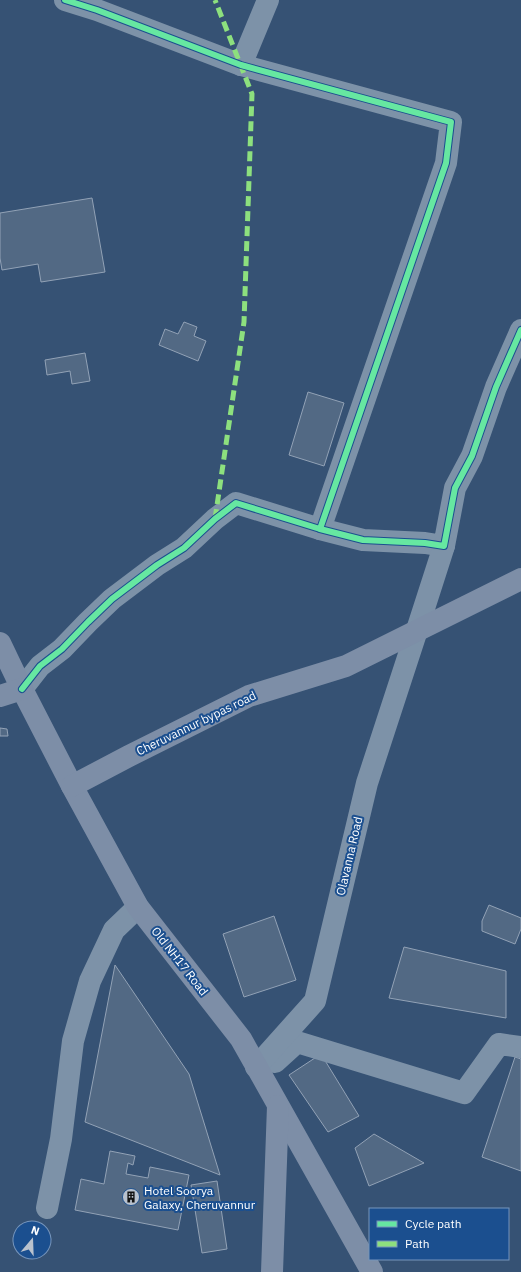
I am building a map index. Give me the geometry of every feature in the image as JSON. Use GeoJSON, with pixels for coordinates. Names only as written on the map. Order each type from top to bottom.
{"type":"FeatureCollection","features":[{"type":"Feature","properties":{"kind":"main road","name":"Cheruvannur bypas road"},"geometry":{"type":"LineString","coordinates":[[72,786],[249,696],[346,666],[521,579]]}},
{"type":"Feature","properties":{"kind":"main road","name":"Old NH17 Road"},"geometry":{"type":"LineString","coordinates":[[0,643],[72,786],[138,907],[241,1039],[372,1272]]}},
{"type":"Feature","properties":{"kind":"main road"},"geometry":{"type":"LineString","coordinates":[[0,696],[22,689]]}},
{"type":"Feature","properties":{"kind":"main road"},"geometry":{"type":"LineString","coordinates":[[272,1272],[278,1106]]}},
{"type":"Feature","properties":{"kind":"street"},"geometry":{"type":"LineString","coordinates":[[65,0],[97,10],[241,65],[451,122],[446,163],[320,529]]}},
{"type":"Feature","properties":{"kind":"street"},"geometry":{"type":"LineString","coordinates":[[241,65],[268,0]]}},
{"type":"Feature","properties":{"kind":"street","name":"Olavanna Road"},"geometry":{"type":"LineString","coordinates":[[259,1071],[315,1000],[367,783],[444,546],[455,488],[472,456],[496,387],[521,330]]}},
{"type":"Feature","properties":{"kind":"street"},"geometry":{"type":"LineString","coordinates":[[22,689],[40,666],[62,649],[112,599],[157,565],[184,548],[215,519],[236,503],[320,529],[364,540],[425,543],[444,546]]}},
{"type":"Feature","properties":{"kind":"street"},"geometry":{"type":"LineString","coordinates":[[47,1208],[61,1139],[73,1041],[90,981],[114,930],[138,907]]}},
{"type":"Feature","properties":{"kind":"street"},"geometry":{"type":"LineString","coordinates":[[259,1071],[297,1042],[464,1093],[498,1044],[521,1047]]}},
{"type":"Feature","properties":{"kind":"building"},"geometry":{"type":"Polygon","coordinates":[[[92,198],[105,272],[41,282],[38,264],[2,270],[0,258],[0,213],[92,198]]]}},
{"type":"Feature","properties":{"kind":"building"},"geometry":{"type":"Polygon","coordinates":[[[184,322],[197,327],[194,336],[206,341],[198,361],[159,345],[165,329],[178,334],[184,322]]]}},
{"type":"Feature","properties":{"kind":"building"},"geometry":{"type":"Polygon","coordinates":[[[85,353],[90,381],[72,384],[70,371],[47,375],[45,360],[85,353]]]}},
{"type":"Feature","properties":{"kind":"building"},"geometry":{"type":"Polygon","coordinates":[[[308,392],[344,403],[324,466],[289,455],[308,392]]]}},
{"type":"Feature","properties":{"kind":"building"},"geometry":{"type":"Polygon","coordinates":[[[0,728],[7,729],[8,736],[0,736],[0,728]]]}},
{"type":"Feature","properties":{"kind":"building"},"geometry":{"type":"Polygon","coordinates":[[[489,905],[521,918],[521,929],[515,944],[482,931],[482,921],[489,905]]]}},
{"type":"Feature","properties":{"kind":"building"},"geometry":{"type":"Polygon","coordinates":[[[274,916],[296,980],[244,997],[223,934],[274,916]]]}},
{"type":"Feature","properties":{"kind":"building"},"geometry":{"type":"Polygon","coordinates":[[[404,947],[506,971],[506,1018],[389,998],[404,947]]]}},
{"type":"Feature","properties":{"kind":"building"},"geometry":{"type":"Polygon","coordinates":[[[115,965],[189,1074],[220,1175],[85,1122],[115,965]]]}},
{"type":"Feature","properties":{"kind":"building"},"geometry":{"type":"Polygon","coordinates":[[[321,1054],[359,1116],[328,1132],[289,1075],[321,1054]]]}},
{"type":"Feature","properties":{"kind":"building"},"geometry":{"type":"Polygon","coordinates":[[[515,1057],[521,1059],[521,1171],[482,1157],[515,1057]]]}},
{"type":"Feature","properties":{"kind":"building"},"geometry":{"type":"Polygon","coordinates":[[[374,1134],[424,1163],[369,1186],[355,1148],[374,1134]]]}},
{"type":"Feature","properties":{"kind":"building","name":"Hotel Soorya Galaxy, Cheruvannur"},"geometry":{"type":"Polygon","coordinates":[[[110,1151],[135,1156],[133,1165],[128,1163],[126,1174],[148,1178],[150,1167],[189,1175],[178,1230],[75,1210],[81,1179],[104,1184],[110,1151]]]}},
{"type":"Feature","properties":{"kind":"building"},"geometry":{"type":"Polygon","coordinates":[[[217,1181],[227,1249],[202,1253],[191,1185],[217,1181]]]}},
{"type":"Feature","properties":{"kind":"marked path"},"geometry":{"type":"LineString","coordinates":[[215,0],[252,94],[244,322],[215,519]]}},
{"type":"Feature","properties":{"kind":"cycle path"},"geometry":{"type":"LineString","coordinates":[[65,0],[97,10],[241,65],[451,122],[446,163],[320,529]]}},
{"type":"Feature","properties":{"kind":"cycle path"},"geometry":{"type":"LineString","coordinates":[[22,689],[40,666],[62,649],[112,599],[157,565],[184,548],[215,519],[236,503],[320,529],[363,540],[425,543],[444,546],[455,488],[472,456],[496,387],[521,330]]}},
{"type":"Feature","properties":{"kind":"place","name":"Hotel Soorya Galaxy, Cheruvannur"},"geometry":{"type":"Point","coordinates":[131,1197]}}]}
